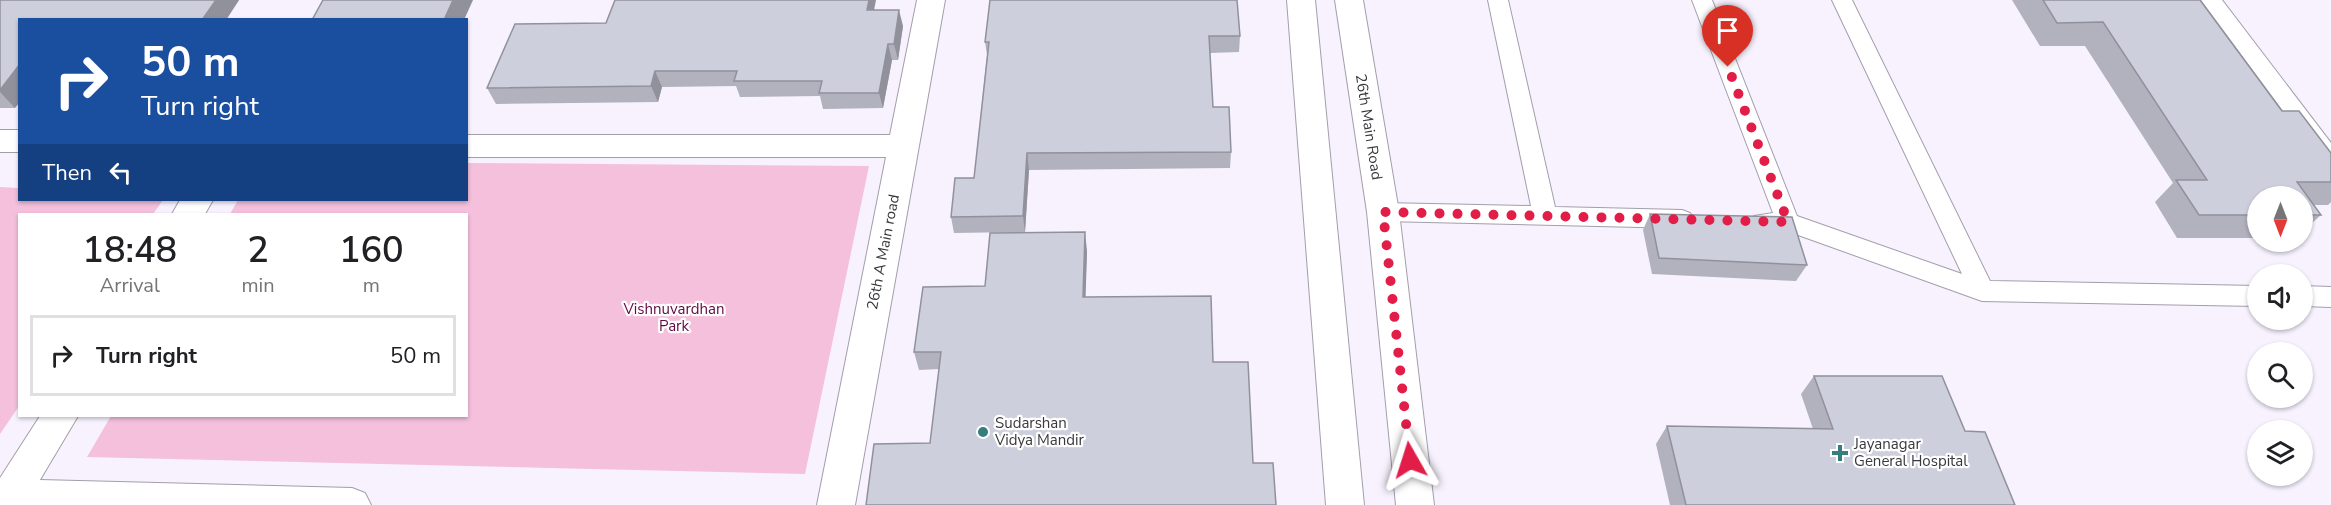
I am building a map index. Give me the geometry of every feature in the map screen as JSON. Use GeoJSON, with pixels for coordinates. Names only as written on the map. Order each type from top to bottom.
{"type":"FeatureCollection","features":[{"type":"Feature","properties":{"kind":"street","name":"26th A Main road"},"geometry":{"type":"LineString","coordinates":[[836,505],[931,0]]}},
{"type":"Feature","properties":{"kind":"street"},"geometry":{"type":"LineString","coordinates":[[1301,0],[1345,505]]}},
{"type":"Feature","properties":{"kind":"street","name":"26th Main Road"},"geometry":{"type":"LineString","coordinates":[[1349,0],[1383,212],[1415,505]]}},
{"type":"Feature","properties":{"kind":"street"},"geometry":{"type":"LineString","coordinates":[[0,141],[18,141]]}},
{"type":"Feature","properties":{"kind":"street"},"geometry":{"type":"LineString","coordinates":[[468,146],[903,146]]}},
{"type":"Feature","properties":{"kind":"street"},"geometry":{"type":"LineString","coordinates":[[4,499],[59,417]]}},
{"type":"Feature","properties":{"kind":"street"},"geometry":{"type":"LineString","coordinates":[[4,499],[352,505]]}},
{"type":"Feature","properties":{"kind":"lane"},"geometry":{"type":"LineString","coordinates":[[1498,0],[1545,215]]}},
{"type":"Feature","properties":{"kind":"lane"},"geometry":{"type":"LineString","coordinates":[[1702,0],[1788,222]]}},
{"type":"Feature","properties":{"kind":"lane"},"geometry":{"type":"LineString","coordinates":[[1842,0],[1982,291]]}},
{"type":"Feature","properties":{"kind":"lane"},"geometry":{"type":"LineString","coordinates":[[2211,0],[2331,159]]}},
{"type":"Feature","properties":{"kind":"lane"},"geometry":{"type":"LineString","coordinates":[[1383,212],[1707,220]]}},
{"type":"Feature","properties":{"kind":"lane"},"geometry":{"type":"LineString","coordinates":[[1742,221],[1788,222],[1982,291],[2247,296]]}},
{"type":"Feature","properties":{"kind":"lane"},"geometry":{"type":"LineString","coordinates":[[2313,296],[2331,297]]}},
{"type":"Feature","properties":{"kind":"green space","name":"Vishnuvardhan Park"},"geometry":{"type":"Polygon","coordinates":[[[468,163],[869,166],[805,474],[87,457],[110,417],[468,417],[468,213],[231,213],[237,201],[468,201],[468,163]]]}},
{"type":"Feature","properties":{"kind":"green space"},"geometry":{"type":"Polygon","coordinates":[[[0,187],[18,188],[18,201],[162,201],[154,213],[18,213],[18,407],[0,434],[0,187]]]}},
{"type":"Feature","properties":{"kind":"building"},"geometry":{"type":"Polygon","coordinates":[[[0,0],[216,0],[203,18],[18,18],[18,67],[0,90],[0,0]]]}},
{"type":"Feature","properties":{"kind":"building"},"geometry":{"type":"Polygon","coordinates":[[[323,0],[453,0],[445,18],[313,18],[323,0]]]}},
{"type":"Feature","properties":{"kind":"building"},"geometry":{"type":"Polygon","coordinates":[[[615,0],[869,0],[867,10],[899,10],[894,44],[888,44],[879,93],[819,93],[822,81],[734,81],[737,71],[655,71],[651,86],[487,88],[515,24],[606,23],[615,0]]]}},
{"type":"Feature","properties":{"kind":"building"},"geometry":{"type":"Polygon","coordinates":[[[990,0],[1237,0],[1240,36],[1209,36],[1213,107],[1229,107],[1231,152],[1027,153],[1023,216],[951,217],[955,178],[974,178],[989,42],[985,42],[990,0]]]}},
{"type":"Feature","properties":{"kind":"building"},"geometry":{"type":"Polygon","coordinates":[[[2043,0],[2200,0],[2282,111],[2299,111],[2331,153],[2331,182],[2297,182],[2300,186],[2247,186],[2247,215],[2199,215],[2176,180],[2207,180],[2103,22],[2057,23],[2043,0]]]}},
{"type":"Feature","properties":{"kind":"building"},"geometry":{"type":"Polygon","coordinates":[[[2313,204],[2321,215],[2313,215],[2313,204]]]}},
{"type":"Feature","properties":{"kind":"building"},"geometry":{"type":"Polygon","coordinates":[[[1650,214],[1792,217],[1807,265],[1659,258],[1650,214]]]}},
{"type":"Feature","properties":{"kind":"building"},"geometry":{"type":"Polygon","coordinates":[[[1085,232],[1083,297],[1211,296],[1213,362],[1248,362],[1253,463],[1273,463],[1276,505],[866,505],[874,444],[930,443],[941,352],[914,352],[923,287],[985,286],[990,233],[1085,232]]]}},
{"type":"Feature","properties":{"kind":"building"},"geometry":{"type":"Polygon","coordinates":[[[1814,376],[1942,376],[1965,431],[1985,432],[2015,505],[1686,505],[1667,426],[1833,429],[1814,376]]]}},
{"type":"Feature","properties":{"kind":"place","name":"Sudarshan Vidya Mandir"},"geometry":{"type":"Point","coordinates":[983,432]}},
{"type":"Feature","properties":{"kind":"place","name":"Jayanagar General Hospital"},"geometry":{"type":"Point","coordinates":[1840,453]}},
{"type":"Feature","properties":{"kind":"route"},"geometry":{"type":"LineString","coordinates":[[1410,460],[1383,212],[1788,222],[1728,67]]}}]}
